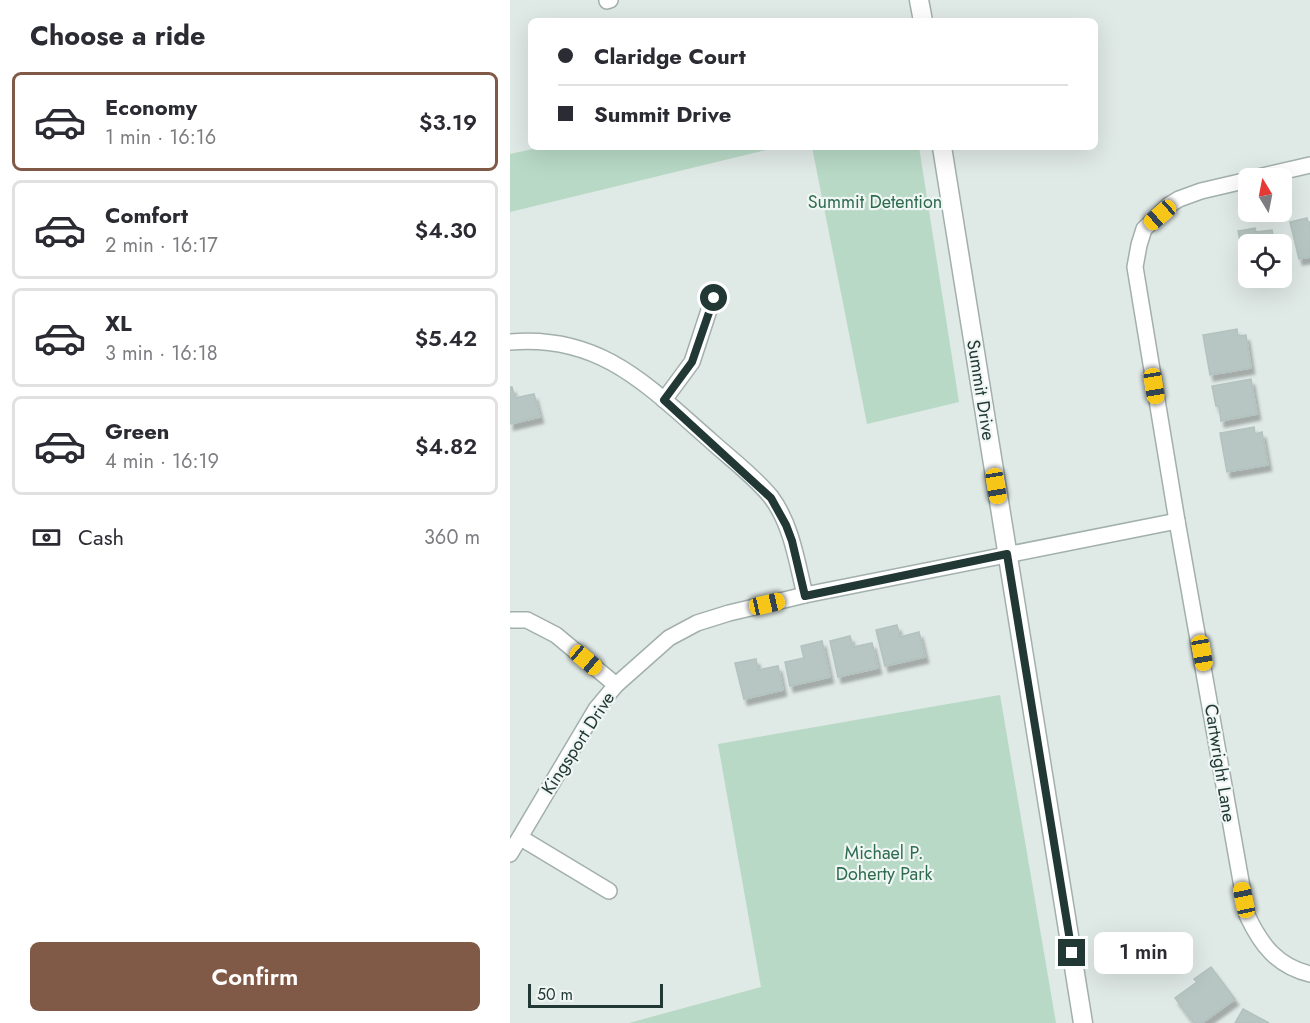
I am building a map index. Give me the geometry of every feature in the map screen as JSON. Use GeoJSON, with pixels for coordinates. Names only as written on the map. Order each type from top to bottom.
{"type":"FeatureCollection","features":[{"type":"Feature","properties":{"kind":"street"},"geometry":{"type":"LineString","coordinates":[[919,0],[922,18]]}},
{"type":"Feature","properties":{"kind":"street","name":"Summit Drive"},"geometry":{"type":"LineString","coordinates":[[942,150],[1083,1023]]}},
{"type":"Feature","properties":{"kind":"street"},"geometry":{"type":"LineString","coordinates":[[1292,169],[1310,165]]}},
{"type":"Feature","properties":{"kind":"street","name":"Cartwright Lane"},"geometry":{"type":"LineString","coordinates":[[1238,182],[1179,199],[1144,229],[1138,245],[1135,267],[1177,521],[1247,915],[1256,935],[1279,961],[1295,971],[1310,974]]}},
{"type":"Feature","properties":{"kind":"street"},"geometry":{"type":"LineString","coordinates":[[664,400],[692,362],[714,298]]}},
{"type":"Feature","properties":{"kind":"street"},"geometry":{"type":"LineString","coordinates":[[510,342],[544,342],[591,351],[617,366],[664,400],[771,498],[792,541],[805,596]]}},
{"type":"Feature","properties":{"kind":"street","name":"Kingsport Drive"},"geometry":{"type":"LineString","coordinates":[[510,854],[563,762],[596,710],[616,685],[669,638],[698,623],[729,613],[805,596],[1177,521]]}},
{"type":"Feature","properties":{"kind":"street"},"geometry":{"type":"LineString","coordinates":[[510,620],[527,620],[556,634],[616,685]]}},
{"type":"Feature","properties":{"kind":"street"},"geometry":{"type":"LineString","coordinates":[[521,838],[609,891]]}},
{"type":"Feature","properties":{"kind":"green space"},"geometry":{"type":"Polygon","coordinates":[[[528,150],[766,150],[510,212],[510,154],[528,150]]]}},
{"type":"Feature","properties":{"kind":"green space","name":"Summit Detention"},"geometry":{"type":"Polygon","coordinates":[[[813,150],[919,150],[959,402],[867,424],[813,150]]]}},
{"type":"Feature","properties":{"kind":"green space","name":"Michael P. Doherty Park"},"geometry":{"type":"Polygon","coordinates":[[[1000,695],[1056,1023],[629,1023],[761,987],[718,744],[1000,695]]]}},
{"type":"Feature","properties":{"kind":"building"},"geometry":{"type":"Polygon","coordinates":[[[1307,218],[1310,222],[1310,257],[1299,259],[1290,222],[1307,218]]]}},
{"type":"Feature","properties":{"kind":"building"},"geometry":{"type":"Polygon","coordinates":[[[1255,228],[1256,232],[1272,230],[1273,234],[1239,234],[1238,231],[1255,228]]]}},
{"type":"Feature","properties":{"kind":"building"},"geometry":{"type":"Polygon","coordinates":[[[1237,329],[1238,336],[1246,335],[1251,368],[1210,375],[1203,335],[1237,329]]]}},
{"type":"Feature","properties":{"kind":"building"},"geometry":{"type":"Polygon","coordinates":[[[1251,379],[1257,414],[1221,421],[1212,386],[1251,379]]]}},
{"type":"Feature","properties":{"kind":"building"},"geometry":{"type":"Polygon","coordinates":[[[510,387],[512,387],[515,398],[534,394],[540,417],[510,424],[510,387]]]}},
{"type":"Feature","properties":{"kind":"building"},"geometry":{"type":"Polygon","coordinates":[[[1254,427],[1255,434],[1262,432],[1268,465],[1227,472],[1220,433],[1254,427]]]}},
{"type":"Feature","properties":{"kind":"building"},"geometry":{"type":"Polygon","coordinates":[[[897,625],[900,637],[919,632],[925,657],[885,666],[876,630],[897,625]]]}},
{"type":"Feature","properties":{"kind":"building"},"geometry":{"type":"Polygon","coordinates":[[[850,636],[853,647],[872,643],[878,668],[838,677],[830,641],[850,636]]]}},
{"type":"Feature","properties":{"kind":"building"},"geometry":{"type":"Polygon","coordinates":[[[822,641],[830,677],[790,686],[785,662],[804,658],[801,646],[822,641]]]}},
{"type":"Feature","properties":{"kind":"building"},"geometry":{"type":"Polygon","coordinates":[[[756,659],[758,670],[778,666],[783,690],[744,699],[735,663],[756,659]]]}},
{"type":"Feature","properties":{"kind":"building"},"geometry":{"type":"Polygon","coordinates":[[[1211,967],[1235,999],[1202,1023],[1194,1023],[1175,998],[1197,982],[1194,979],[1211,967]]]}},
{"type":"Feature","properties":{"kind":"building"},"geometry":{"type":"Polygon","coordinates":[[[1243,1009],[1269,1023],[1235,1023],[1243,1009]]]}},
{"type":"Feature","properties":{"kind":"route"},"geometry":{"type":"LineString","coordinates":[[714,298],[692,362],[664,400],[771,498],[792,541],[805,596],[1007,554],[1072,953]]}}]}
